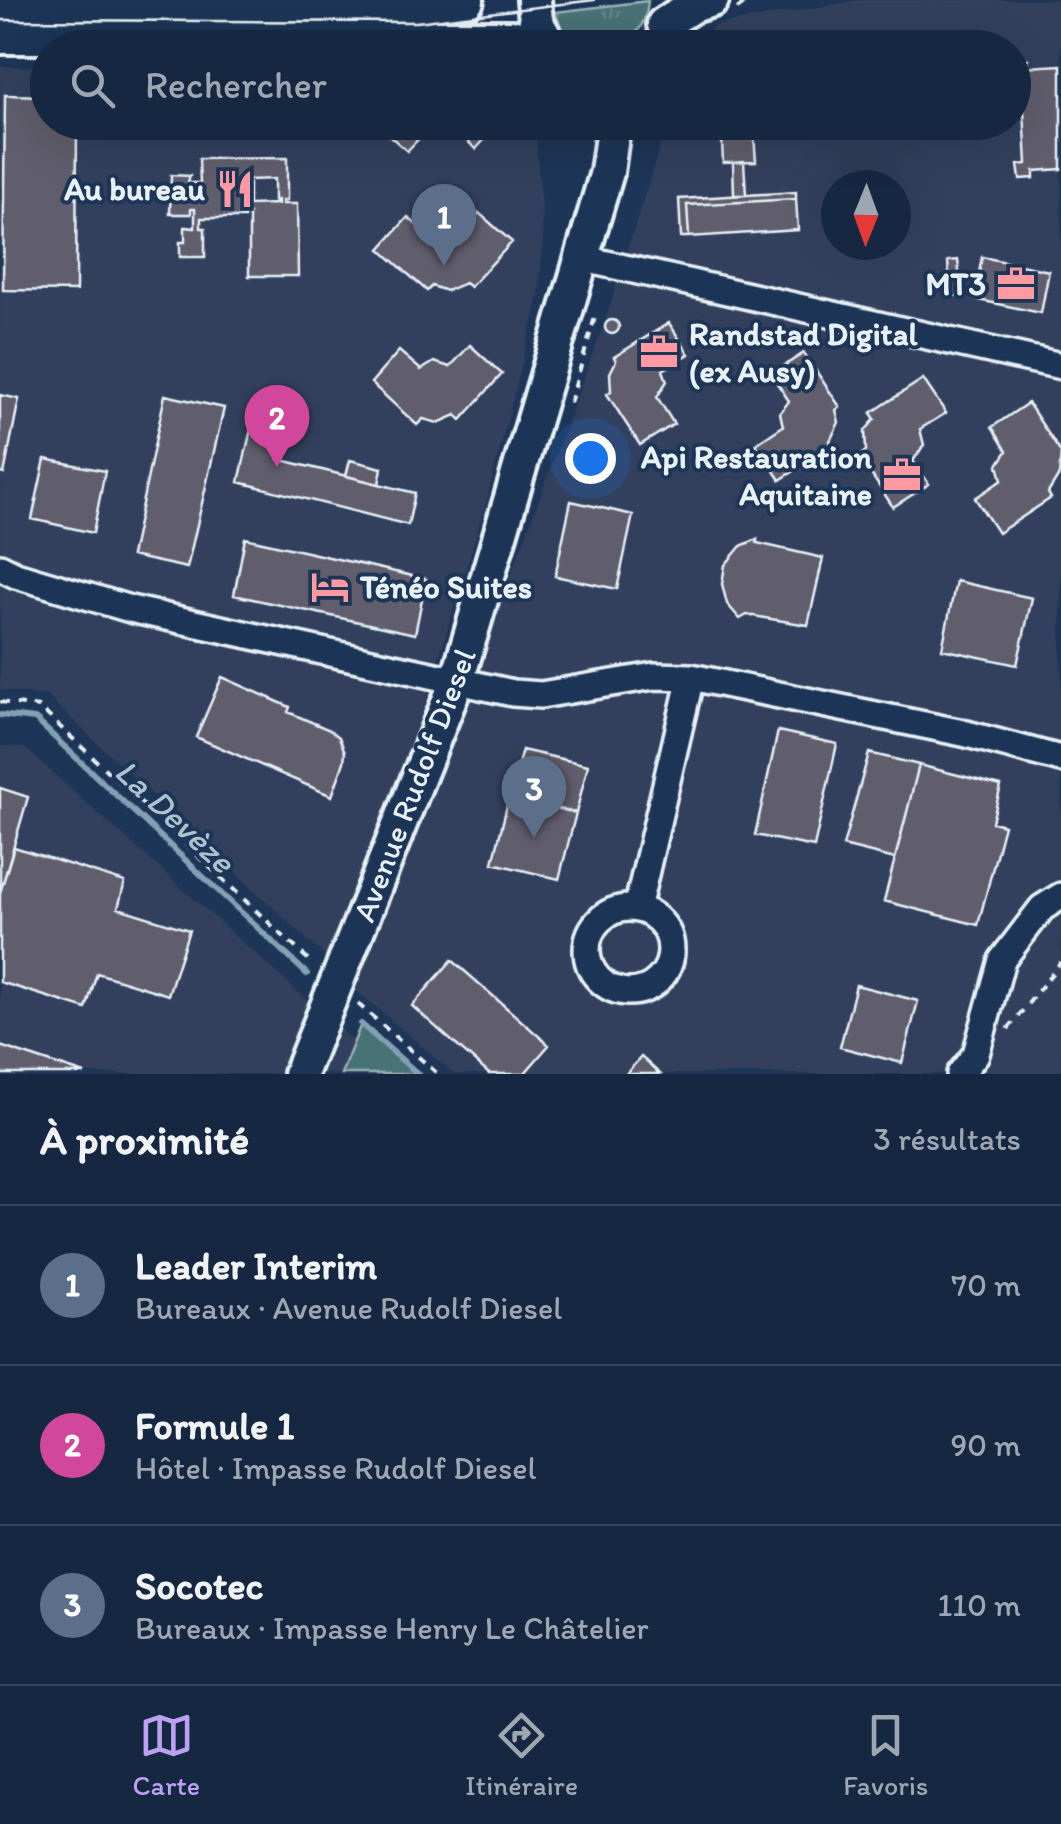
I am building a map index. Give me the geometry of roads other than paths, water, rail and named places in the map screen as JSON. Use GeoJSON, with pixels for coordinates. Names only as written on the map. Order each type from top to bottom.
{"type":"FeatureCollection","features":[{"type":"Feature","properties":{"kind":"street"},"geometry":{"type":"LineString","coordinates":[[0,4],[414,5],[467,0]]}},
{"type":"Feature","properties":{"kind":"street"},"geometry":{"type":"LineString","coordinates":[[534,0],[541,30]]}},
{"type":"Feature","properties":{"kind":"street"},"geometry":{"type":"LineString","coordinates":[[660,24],[692,6],[711,13]]}},
{"type":"Feature","properties":{"kind":"street"},"geometry":{"type":"LineString","coordinates":[[0,38],[30,38]]}},
{"type":"Feature","properties":{"kind":"street","name":"Avenue Rudolf Diesel"},"geometry":{"type":"LineString","coordinates":[[594,140],[596,202]]}},
{"type":"Feature","properties":{"kind":"street","name":"Avenue Rudolf Diesel"},"geometry":{"type":"LineString","coordinates":[[300,1074],[457,681],[607,172],[611,140]]}},
{"type":"Feature","properties":{"kind":"street"},"geometry":{"type":"LineString","coordinates":[[580,258],[1061,366]]}},
{"type":"Feature","properties":{"kind":"street"},"geometry":{"type":"LineString","coordinates":[[0,567],[130,609],[513,693],[541,695],[654,676],[692,676],[964,733],[1061,759]]}},
{"type":"Feature","properties":{"kind":"street"},"geometry":{"type":"LineString","coordinates":[[637,910],[692,676]]}},
{"type":"Feature","properties":{"kind":"street"},"geometry":{"type":"LineString","coordinates":[[960,1074],[976,1054],[1002,960],[1042,908],[1061,896]]}},
{"type":"Feature","properties":{"kind":"waterway","name":"La Devèze"},"geometry":{"type":"LineString","coordinates":[[0,715],[35,719],[307,974]]}},
{"type":"Feature","properties":{"kind":"waterway","name":"La Devèze"},"geometry":{"type":"LineString","coordinates":[[361,1024],[418,1074]]}},
{"type":"Feature","properties":{"kind":"tram line"},"geometry":{"type":"LineString","coordinates":[[0,20],[417,22],[594,0]]}},
{"type":"Feature","properties":{"kind":"place","name":"Au bureau"},"geometry":{"type":"Point","coordinates":[235,189]}},
{"type":"Feature","properties":{"kind":"place","name":"Leader Interim"},"geometry":{"type":"Point","coordinates":[444,266]}},
{"type":"Feature","properties":{"kind":"place","name":"MT3"},"geometry":{"type":"Point","coordinates":[1016,284]}},
{"type":"Feature","properties":{"kind":"place","name":"Randstad Digital (ex Ausy)"},"geometry":{"type":"Point","coordinates":[659,352]}},
{"type":"Feature","properties":{"kind":"place","name":"Formule 1"},"geometry":{"type":"Point","coordinates":[277,467]}},
{"type":"Feature","properties":{"kind":"place","name":"Api Restauration Aquitaine"},"geometry":{"type":"Point","coordinates":[902,475]}},
{"type":"Feature","properties":{"kind":"place","name":"Ténéo Suites"},"geometry":{"type":"Point","coordinates":[330,587]}},
{"type":"Feature","properties":{"kind":"place","name":"Socotec"},"geometry":{"type":"Point","coordinates":[534,838]}}]}
